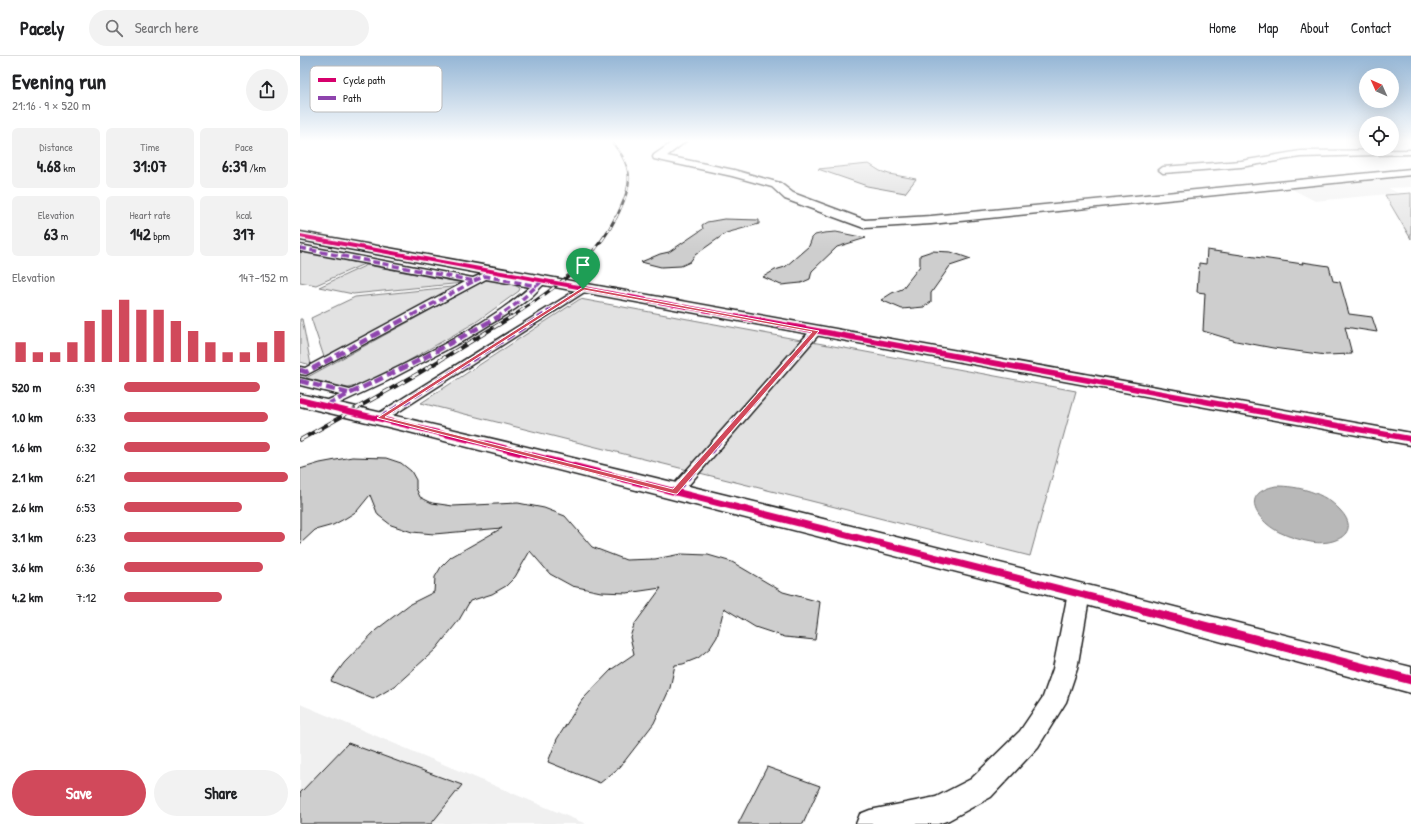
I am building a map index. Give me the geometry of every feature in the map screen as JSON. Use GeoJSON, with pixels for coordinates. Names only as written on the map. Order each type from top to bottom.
{"type":"FeatureCollection","features":[{"type":"Feature","properties":{"kind":"street"},"geometry":{"type":"LineString","coordinates":[[749,177],[776,184],[789,196],[864,224],[993,214],[1363,177]]}},
{"type":"Feature","properties":{"kind":"street"},"geometry":{"type":"LineString","coordinates":[[300,236],[539,284]]}},
{"type":"Feature","properties":{"kind":"street"},"geometry":{"type":"LineString","coordinates":[[300,248],[474,281]]}},
{"type":"Feature","properties":{"kind":"street"},"geometry":{"type":"LineString","coordinates":[[302,375],[485,276],[583,289],[1411,439]]}},
{"type":"Feature","properties":{"kind":"street"},"geometry":{"type":"LineString","coordinates":[[325,406],[405,369],[451,344],[494,319],[539,284]]}},
{"type":"Feature","properties":{"kind":"street"},"geometry":{"type":"LineString","coordinates":[[380,418],[583,289]]}},
{"type":"Feature","properties":{"kind":"street"},"geometry":{"type":"LineString","coordinates":[[675,492],[816,331]]}},
{"type":"Feature","properties":{"kind":"street"},"geometry":{"type":"LineString","coordinates":[[302,375],[350,394]]}},
{"type":"Feature","properties":{"kind":"street"},"geometry":{"type":"LineString","coordinates":[[300,400],[380,418],[1079,592],[1411,680]]}},
{"type":"Feature","properties":{"kind":"street"},"geometry":{"type":"LineString","coordinates":[[870,824],[939,810],[981,788],[1029,738],[1054,702],[1066,669],[1079,592]]}},
{"type":"Feature","properties":{"kind":"shaded area"},"geometry":{"type":"Polygon","coordinates":[[[1380,177],[1411,177],[1411,187],[1388,188],[1398,193],[1315,201],[1290,188],[1327,184],[1323,182],[1380,177]]]}},
{"type":"Feature","properties":{"kind":"shaded area"},"geometry":{"type":"Polygon","coordinates":[[[1411,193],[1411,239],[1385,195],[1411,193]]]}},
{"type":"Feature","properties":{"kind":"shaded area"},"geometry":{"type":"Polygon","coordinates":[[[300,251],[364,264],[316,285],[300,282],[300,251]]]}},
{"type":"Feature","properties":{"kind":"shaded area"},"geometry":{"type":"Polygon","coordinates":[[[367,265],[463,283],[353,294],[319,287],[367,265]]]}},
{"type":"Feature","properties":{"kind":"shaded area"},"geometry":{"type":"Polygon","coordinates":[[[487,279],[514,285],[520,288],[519,291],[476,322],[396,368],[366,383],[348,388],[306,378],[487,279]]]}},
{"type":"Feature","properties":{"kind":"shaded area"},"geometry":{"type":"Polygon","coordinates":[[[461,286],[324,357],[311,318],[355,297],[461,286]]]}},
{"type":"Feature","properties":{"kind":"shaded area"},"geometry":{"type":"Polygon","coordinates":[[[580,299],[1076,391],[1030,556],[421,403],[580,299]]]}},
{"type":"Feature","properties":{"kind":"shaded area"},"geometry":{"type":"Polygon","coordinates":[[[300,319],[302,319],[311,365],[300,362],[300,319]]]}},
{"type":"Feature","properties":{"kind":"shaded area"},"geometry":{"type":"Polygon","coordinates":[[[1276,486],[1293,487],[1319,494],[1334,504],[1346,518],[1348,526],[1347,532],[1336,540],[1320,543],[1291,537],[1271,527],[1258,514],[1255,507],[1255,500],[1258,494],[1265,489],[1276,486]]]}},
{"type":"Feature","properties":{"kind":"shaded area"},"geometry":{"type":"Polygon","coordinates":[[[300,704],[586,824],[300,824],[300,704]]]}},
{"type":"Feature","properties":{"kind":"building"},"geometry":{"type":"Polygon","coordinates":[[[841,177],[904,177],[916,179],[905,193],[867,186],[841,177]]]}},
{"type":"Feature","properties":{"kind":"building"},"geometry":{"type":"Polygon","coordinates":[[[724,219],[759,220],[759,224],[726,233],[695,255],[690,262],[681,266],[661,267],[641,262],[669,252],[703,229],[702,225],[707,222],[724,219]]]}},
{"type":"Feature","properties":{"kind":"building"},"geometry":{"type":"Polygon","coordinates":[[[836,232],[866,238],[837,247],[812,271],[810,279],[801,283],[781,285],[763,277],[775,270],[785,267],[809,246],[815,235],[836,232]]]}},
{"type":"Feature","properties":{"kind":"building"},"geometry":{"type":"Polygon","coordinates":[[[1207,250],[1303,264],[1302,262],[1329,266],[1333,281],[1340,282],[1349,314],[1372,317],[1377,332],[1345,327],[1352,354],[1326,355],[1273,348],[1236,341],[1203,331],[1205,293],[1197,292],[1199,263],[1206,264],[1207,250]]]}},
{"type":"Feature","properties":{"kind":"building"},"geometry":{"type":"Polygon","coordinates":[[[932,251],[951,252],[971,259],[950,266],[931,293],[931,302],[924,307],[902,309],[881,300],[902,289],[920,266],[920,255],[932,251]]]}},
{"type":"Feature","properties":{"kind":"building"},"geometry":{"type":"Polygon","coordinates":[[[352,457],[386,458],[401,463],[411,471],[416,480],[416,488],[420,497],[432,503],[453,506],[518,503],[544,508],[565,516],[592,547],[626,560],[655,559],[681,554],[708,555],[732,562],[783,592],[820,602],[815,640],[785,637],[755,627],[724,608],[717,637],[710,648],[698,658],[683,664],[675,665],[670,688],[654,723],[620,767],[600,783],[548,762],[557,739],[582,700],[612,669],[634,654],[630,637],[634,625],[661,588],[627,593],[601,592],[572,586],[550,574],[530,551],[515,577],[506,586],[492,594],[470,601],[459,620],[436,649],[395,686],[373,699],[331,681],[344,663],[376,630],[410,604],[434,592],[435,577],[441,567],[451,557],[502,528],[434,534],[412,532],[391,525],[378,515],[370,495],[357,511],[333,525],[315,530],[300,544],[300,469],[320,463],[352,457]]]}},
{"type":"Feature","properties":{"kind":"building"},"geometry":{"type":"Polygon","coordinates":[[[348,743],[462,785],[431,824],[300,824],[300,793],[348,743]]]}},
{"type":"Feature","properties":{"kind":"building"},"geometry":{"type":"Polygon","coordinates":[[[767,767],[820,786],[803,824],[738,824],[767,767]]]}},
{"type":"Feature","properties":{"kind":"railway"},"geometry":{"type":"LineString","coordinates":[[616,218],[628,187],[629,177]]}},
{"type":"Feature","properties":{"kind":"railway"},"geometry":{"type":"LineString","coordinates":[[510,318],[556,286],[584,262],[607,233],[616,217]]}},
{"type":"Feature","properties":{"kind":"railway"},"geometry":{"type":"LineString","coordinates":[[300,440],[419,373],[511,317]]}},
{"type":"Feature","properties":{"kind":"marked path"},"geometry":{"type":"LineString","coordinates":[[300,248],[474,281],[306,372],[300,370]]}},
{"type":"Feature","properties":{"kind":"marked path"},"geometry":{"type":"LineString","coordinates":[[474,281],[485,276],[537,286]]}},
{"type":"Feature","properties":{"kind":"marked path"},"geometry":{"type":"LineString","coordinates":[[326,405],[402,370],[458,341],[510,308],[542,281]]}},
{"type":"Feature","properties":{"kind":"marked path"},"geometry":{"type":"LineString","coordinates":[[380,418],[583,289]]}},
{"type":"Feature","properties":{"kind":"marked path"},"geometry":{"type":"LineString","coordinates":[[675,492],[816,331]]}},
{"type":"Feature","properties":{"kind":"marked path"},"geometry":{"type":"LineString","coordinates":[[300,381],[351,394]]}},
{"type":"Feature","properties":{"kind":"cycle path"},"geometry":{"type":"LineString","coordinates":[[300,236],[1411,439]]}},
{"type":"Feature","properties":{"kind":"cycle path"},"geometry":{"type":"LineString","coordinates":[[300,400],[412,426],[1079,593],[1411,680]]}},
{"type":"Feature","properties":{"kind":"route"},"geometry":{"type":"LineString","coordinates":[[583,289],[816,331],[675,492],[380,418],[583,289]]}}]}
